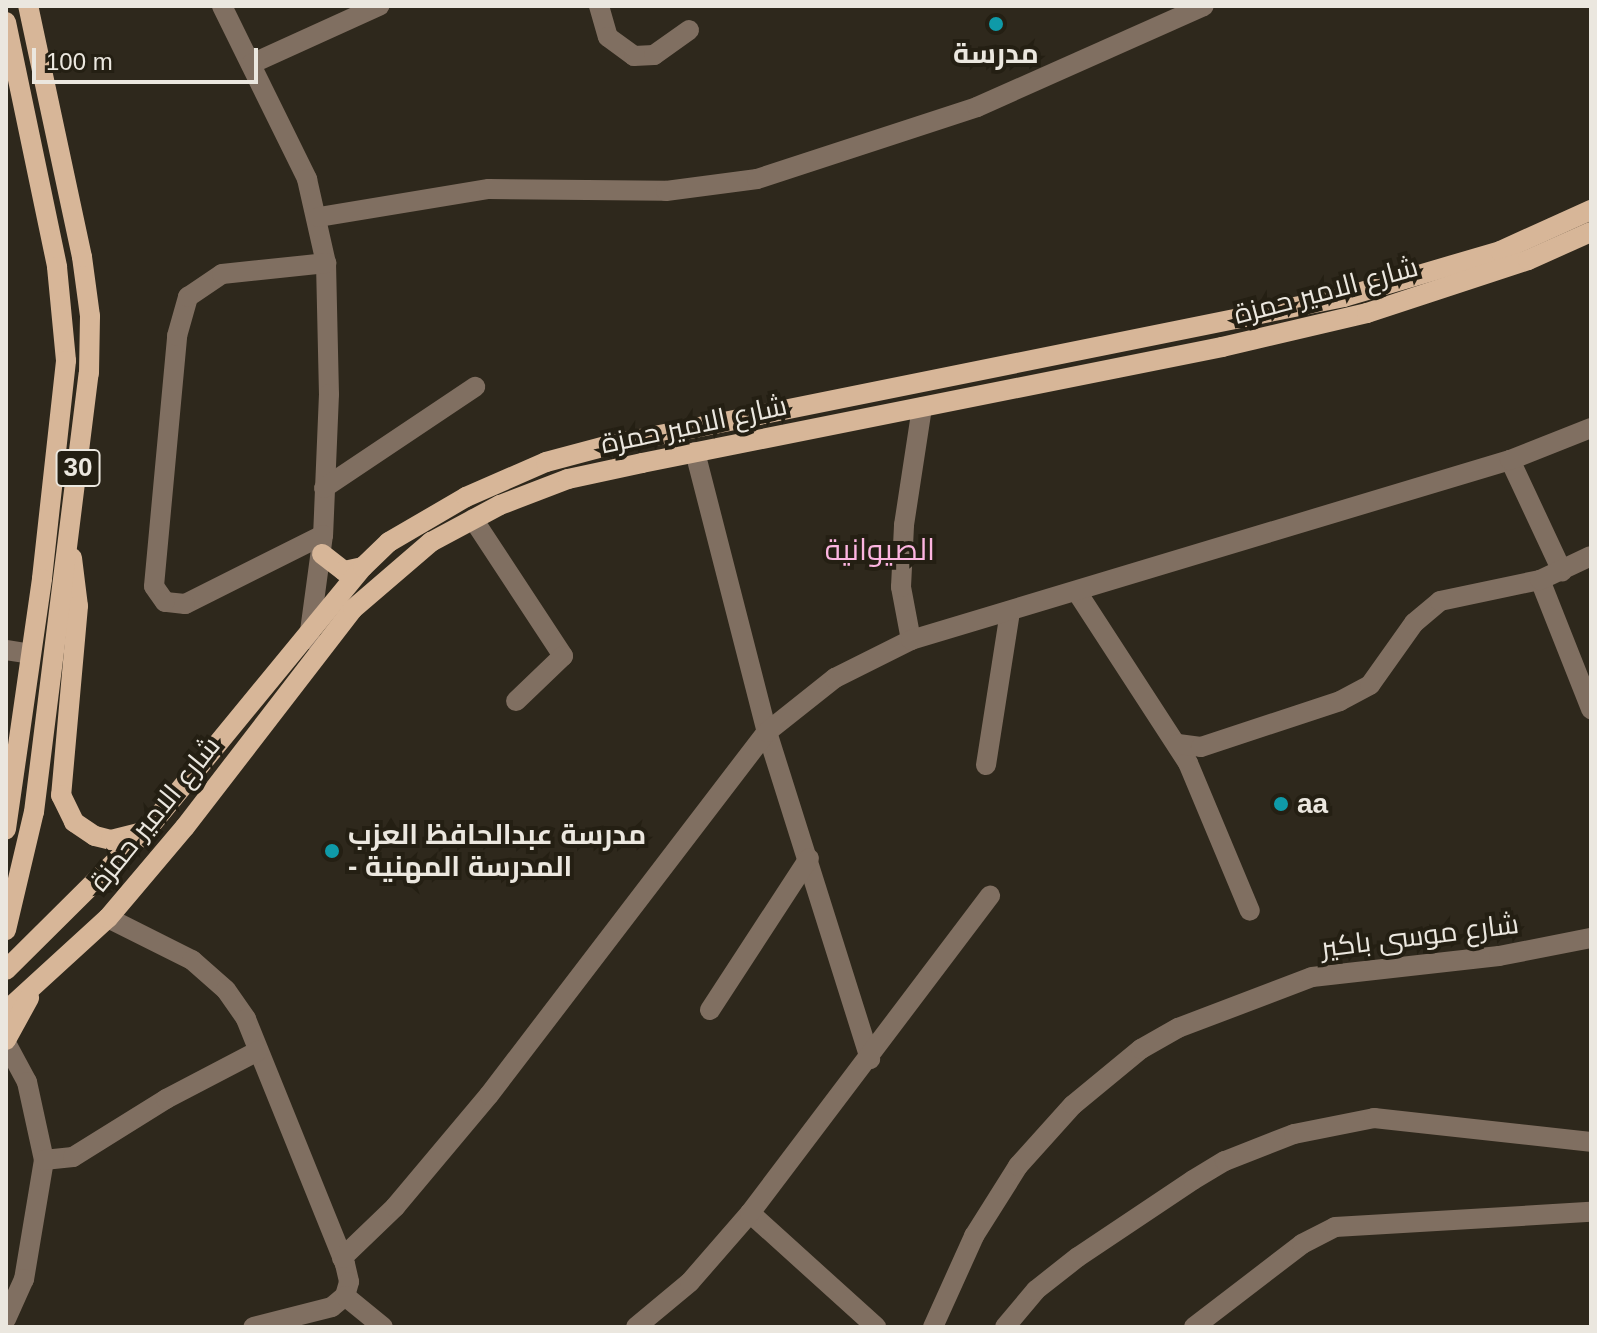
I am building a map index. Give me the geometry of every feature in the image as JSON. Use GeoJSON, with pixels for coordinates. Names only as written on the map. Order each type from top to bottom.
{"type":"FeatureCollection","features":[{"type":"Feature","properties":{"kind":"main road","name":"30"},"geometry":{"type":"LineString","coordinates":[[6,930],[34,812],[89,373],[90,316],[28,6]]}},
{"type":"Feature","properties":{"kind":"main road","name":"30"},"geometry":{"type":"LineString","coordinates":[[6,22],[57,267],[66,361],[31,654],[6,829]]}},
{"type":"Feature","properties":{"kind":"main road","name":"شارع الامير حمزة"},"geometry":{"type":"LineString","coordinates":[[6,970],[146,831],[311,624],[363,567],[389,542],[438,511],[575,453],[1344,297],[1500,251],[1591,210]]}},
{"type":"Feature","properties":{"kind":"main road","name":"شارع الامير حمزة"},"geometry":{"type":"LineString","coordinates":[[6,1011],[108,918],[353,609],[398,568],[473,519],[568,479],[1367,313],[1528,260],[1591,232]]}},
{"type":"Feature","properties":{"kind":"main road"},"geometry":{"type":"LineString","coordinates":[[69,543],[78,606],[61,795],[74,822],[95,836],[111,840],[146,831]]}},
{"type":"Feature","properties":{"kind":"main road"},"geometry":{"type":"LineString","coordinates":[[322,544],[344,571],[363,567]]}},
{"type":"Feature","properties":{"kind":"main road"},"geometry":{"type":"LineString","coordinates":[[242,708],[262,725]]}},
{"type":"Feature","properties":{"kind":"main road"},"geometry":{"type":"LineString","coordinates":[[6,1042],[35,986]]}},
{"type":"Feature","properties":{"kind":"street"},"geometry":{"type":"LineString","coordinates":[[222,6],[283,125],[319,217],[326,263],[329,394],[322,544],[305,666]]}},
{"type":"Feature","properties":{"kind":"street"},"geometry":{"type":"LineString","coordinates":[[251,64],[379,6]]}},
{"type":"Feature","properties":{"kind":"street"},"geometry":{"type":"LineString","coordinates":[[599,6],[608,37],[634,56],[654,55],[689,30]]}},
{"type":"Feature","properties":{"kind":"street"},"geometry":{"type":"LineString","coordinates":[[319,217],[500,188],[666,191],[757,179],[977,107],[1204,6]]}},
{"type":"Feature","properties":{"kind":"street"},"geometry":{"type":"LineString","coordinates":[[322,544],[185,604],[165,602],[154,586],[177,336],[188,297],[222,274],[326,263]]}},
{"type":"Feature","properties":{"kind":"street"},"geometry":{"type":"LineString","coordinates":[[324,488],[475,387]]}},
{"type":"Feature","properties":{"kind":"street"},"geometry":{"type":"LineString","coordinates":[[911,640],[901,587],[904,525],[922,407]]}},
{"type":"Feature","properties":{"kind":"street"},"geometry":{"type":"LineString","coordinates":[[342,1258],[395,1207],[489,1095],[767,732],[835,678],[911,640],[1510,460],[1591,428]]}},
{"type":"Feature","properties":{"kind":"street"},"geometry":{"type":"LineString","coordinates":[[695,452],[767,732],[870,1059]]}},
{"type":"Feature","properties":{"kind":"street"},"geometry":{"type":"LineString","coordinates":[[1510,460],[1562,571]]}},
{"type":"Feature","properties":{"kind":"street"},"geometry":{"type":"LineString","coordinates":[[473,519],[563,656],[516,701]]}},
{"type":"Feature","properties":{"kind":"street"},"geometry":{"type":"LineString","coordinates":[[1178,744],[1201,747],[1340,701],[1370,685],[1420,616],[1440,601],[1540,580],[1591,556]]}},
{"type":"Feature","properties":{"kind":"street"},"geometry":{"type":"LineString","coordinates":[[1540,580],[1591,709]]}},
{"type":"Feature","properties":{"kind":"street"},"geometry":{"type":"LineString","coordinates":[[1077,592],[1178,744],[1250,911]]}},
{"type":"Feature","properties":{"kind":"street"},"geometry":{"type":"LineString","coordinates":[[986,765],[1010,611]]}},
{"type":"Feature","properties":{"kind":"street"},"geometry":{"type":"LineString","coordinates":[[6,650],[31,654]]}},
{"type":"Feature","properties":{"kind":"street"},"geometry":{"type":"LineString","coordinates":[[710,1010],[809,858]]}},
{"type":"Feature","properties":{"kind":"street"},"geometry":{"type":"LineString","coordinates":[[636,1327],[690,1282],[750,1213],[870,1059],[990,896]]}},
{"type":"Feature","properties":{"kind":"street"},"geometry":{"type":"LineString","coordinates":[[108,918],[208,971],[246,1019],[342,1258],[349,1282],[345,1296],[316,1313],[265,1326]]}},
{"type":"Feature","properties":{"kind":"street","name":"شارع موسى باكير"},"geometry":{"type":"LineString","coordinates":[[933,1327],[952,1285],[1018,1166],[1073,1105],[1115,1068],[1178,1028],[1312,977],[1499,956],[1591,938]]}},
{"type":"Feature","properties":{"kind":"street"},"geometry":{"type":"LineString","coordinates":[[6,1042],[27,1082],[44,1160],[24,1279],[6,1319]]}},
{"type":"Feature","properties":{"kind":"street"},"geometry":{"type":"LineString","coordinates":[[44,1160],[73,1157],[166,1099],[258,1051]]}},
{"type":"Feature","properties":{"kind":"street"},"geometry":{"type":"LineString","coordinates":[[1005,1327],[1036,1290],[1078,1257],[1193,1180],[1225,1161],[1294,1134],[1374,1118],[1591,1142]]}},
{"type":"Feature","properties":{"kind":"street"},"geometry":{"type":"LineString","coordinates":[[1194,1327],[1302,1244],[1335,1227],[1591,1212]]}},
{"type":"Feature","properties":{"kind":"street"},"geometry":{"type":"LineString","coordinates":[[750,1213],[876,1327]]}},
{"type":"Feature","properties":{"kind":"street"},"geometry":{"type":"LineString","coordinates":[[920,1327],[952,1285]]}},
{"type":"Feature","properties":{"kind":"street"},"geometry":{"type":"LineString","coordinates":[[345,1296],[383,1327]]}},
{"type":"Feature","properties":{"kind":"place","name":"مدرسة"},"geometry":{"type":"Point","coordinates":[996,24]}},
{"type":"Feature","properties":{"kind":"place","name":"aa"},"geometry":{"type":"Point","coordinates":[1281,804]}},
{"type":"Feature","properties":{"kind":"place","name":"مدرسة عبدالحافظ العزب - المدرسة المهنية"},"geometry":{"type":"Point","coordinates":[332,851]}},
{"type":"Feature","properties":{"kind":"district","name":"الصيوانية"},"geometry":{"type":"Point","coordinates":[880,550]}}]}
